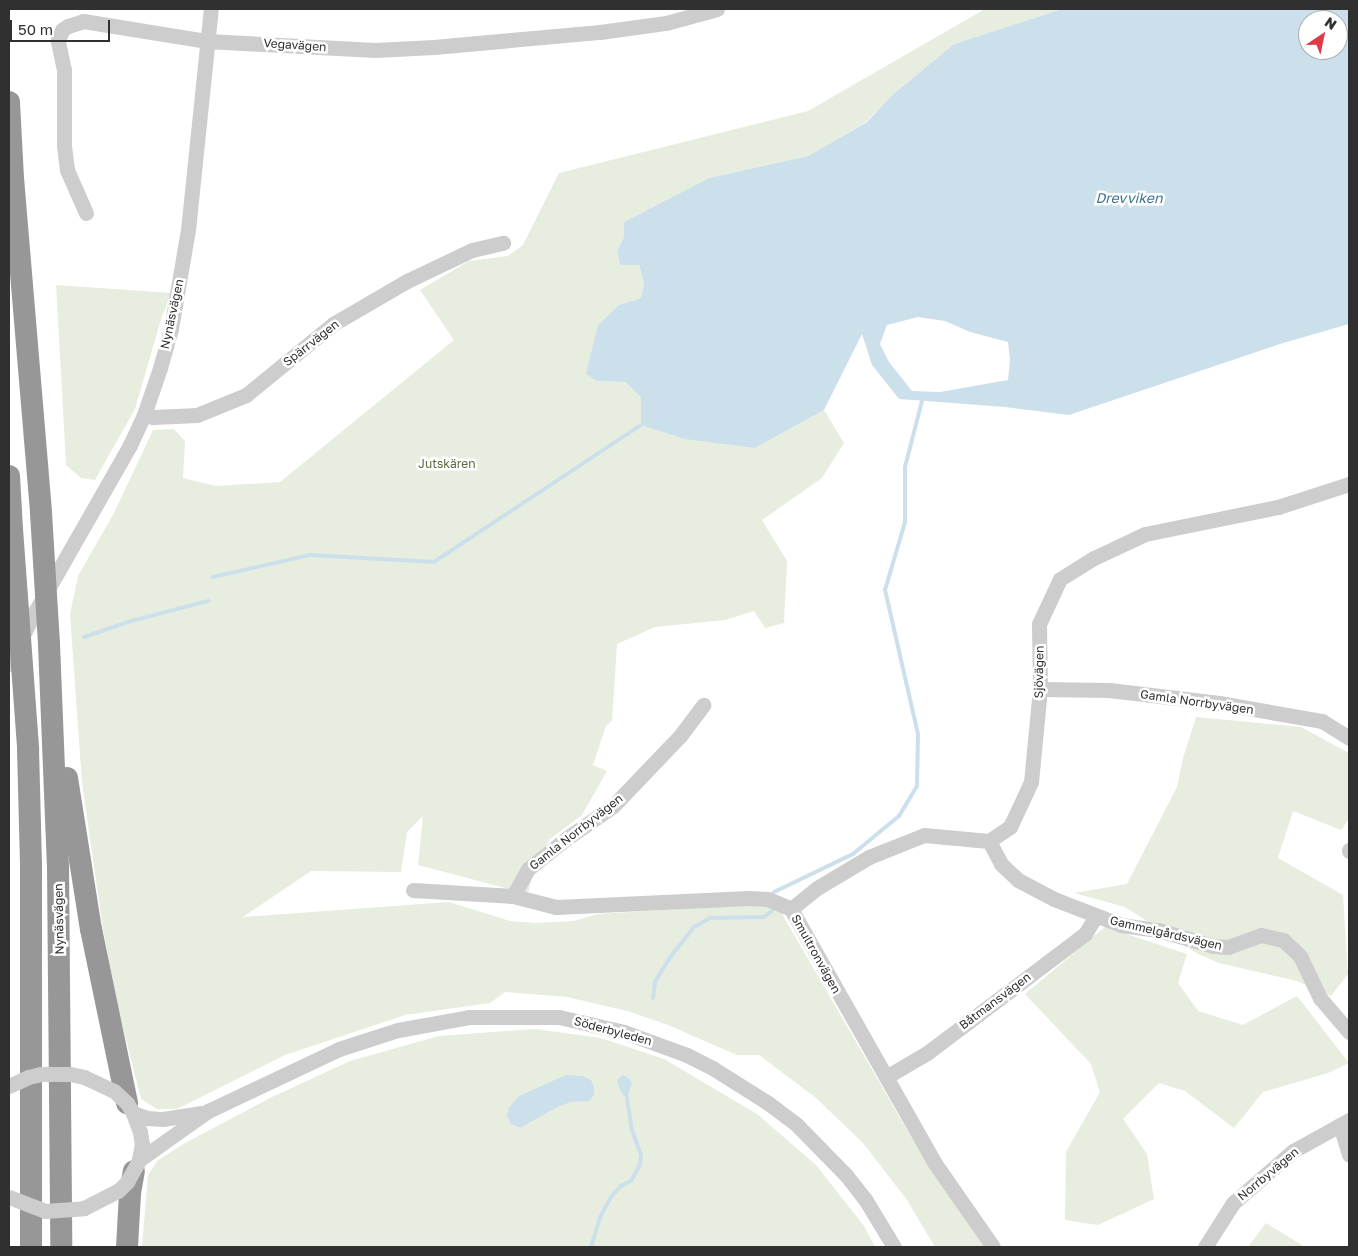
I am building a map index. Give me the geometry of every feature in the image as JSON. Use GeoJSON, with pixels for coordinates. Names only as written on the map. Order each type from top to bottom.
{"type":"FeatureCollection","features":[{"type":"Feature","properties":{"kind":"highway","name":"Nynäsvägen"},"geometry":{"type":"LineString","coordinates":[[9,102],[13,178],[41,513],[56,722],[61,1247]]}},
{"type":"Feature","properties":{"kind":"highway"},"geometry":{"type":"LineString","coordinates":[[9,476],[28,749],[31,866],[31,1247]]}},
{"type":"Feature","properties":{"kind":"highway"},"geometry":{"type":"LineString","coordinates":[[56,722],[81,875],[130,1108]]}},
{"type":"Feature","properties":{"kind":"highway"},"geometry":{"type":"LineString","coordinates":[[127,1247],[130,1193],[137,1166]]}},
{"type":"Feature","properties":{"kind":"street","name":"Nynäsvägen"},"geometry":{"type":"LineString","coordinates":[[9,664],[36,608],[130,446],[144,415],[171,329],[188,230],[211,9]]}},
{"type":"Feature","properties":{"kind":"street","name":"Vegavägen"},"geometry":{"type":"LineString","coordinates":[[86,212],[67,170],[64,70],[58,41],[62,30],[83,21],[207,41],[375,50],[434,47],[600,32],[666,23],[717,9]]}},
{"type":"Feature","properties":{"kind":"street","name":"Spärrvägen"},"geometry":{"type":"LineString","coordinates":[[144,415],[153,417],[197,415],[246,395],[333,324],[407,281],[472,250],[503,243]]}},
{"type":"Feature","properties":{"kind":"street","name":"Sjövägen"},"geometry":{"type":"LineString","coordinates":[[989,842],[1010,827],[1031,782],[1040,689],[1039,624],[1060,579],[1094,558],[1145,534],[1278,507],[1349,484]]}},
{"type":"Feature","properties":{"kind":"street","name":"Gamla Norrbyvägen"},"geometry":{"type":"LineString","coordinates":[[1040,689],[1109,690],[1219,703],[1322,721],[1349,738]]}},
{"type":"Feature","properties":{"kind":"street","name":"Gamla Norrbyvägen"},"geometry":{"type":"LineString","coordinates":[[513,896],[528,869],[566,838],[613,806],[680,736],[703,705]]}},
{"type":"Feature","properties":{"kind":"street"},"geometry":{"type":"LineString","coordinates":[[791,909],[816,888],[869,858],[924,834],[989,842]]}},
{"type":"Feature","properties":{"kind":"street","name":"Gammelgårdsvägen"},"geometry":{"type":"LineString","coordinates":[[989,842],[1001,864],[1018,880],[1096,916],[1121,924],[1158,930],[1213,946],[1228,947],[1261,935],[1283,940],[1300,956],[1320,998],[1349,1032]]}},
{"type":"Feature","properties":{"kind":"street","name":"Smultronvägen"},"geometry":{"type":"LineString","coordinates":[[413,890],[513,896],[556,907],[749,898],[768,899],[791,909],[934,1162],[993,1247]]}},
{"type":"Feature","properties":{"kind":"street","name":"Båtmansvägen"},"geometry":{"type":"LineString","coordinates":[[886,1077],[927,1053],[1085,934],[1096,916]]}},
{"type":"Feature","properties":{"kind":"street","name":"Söderbyleden"},"geometry":{"type":"LineString","coordinates":[[9,1197],[45,1211],[84,1208],[118,1191],[137,1166],[208,1111],[338,1049],[372,1037],[398,1030],[469,1017],[559,1017],[624,1032],[687,1055],[714,1069],[796,1124],[839,1168],[865,1200],[894,1247]]}},
{"type":"Feature","properties":{"kind":"street"},"geometry":{"type":"LineString","coordinates":[[9,1086],[28,1077],[41,1074],[70,1074],[100,1083],[114,1091],[130,1108],[140,1132],[142,1144],[137,1166]]}},
{"type":"Feature","properties":{"kind":"street","name":"Söderbyleden"},"geometry":{"type":"LineString","coordinates":[[130,1108],[148,1118],[163,1120],[208,1111]]}},
{"type":"Feature","properties":{"kind":"street"},"geometry":{"type":"LineString","coordinates":[[1345,1123],[1349,1155]]}},
{"type":"Feature","properties":{"kind":"street","name":"Norrbyvägen"},"geometry":{"type":"LineString","coordinates":[[1205,1247],[1233,1203],[1293,1151],[1345,1123]]}},
{"type":"Feature","properties":{"kind":"green space","name":"Jutskären"},"geometry":{"type":"Polygon","coordinates":[[[985,9],[1062,9],[954,44],[891,96],[866,122],[808,156],[709,178],[624,222],[624,237],[617,251],[620,265],[639,265],[644,283],[641,298],[619,305],[597,381],[625,382],[641,398],[755,448],[824,410],[844,443],[822,478],[762,520],[787,561],[784,623],[765,628],[754,611],[725,620],[655,627],[617,644],[612,721],[606,726],[593,765],[607,771],[582,815],[550,839],[532,874],[528,894],[418,865],[423,816],[407,832],[401,872],[311,871],[243,917],[449,902],[510,921],[535,923],[573,921],[598,914],[765,904],[781,912],[907,1130],[984,1247],[935,1247],[907,1200],[863,1143],[816,1098],[759,1055],[737,1055],[668,1025],[627,1011],[567,997],[505,992],[490,1003],[405,1015],[285,1055],[177,1109],[157,1109],[141,1099],[120,1016],[103,929],[82,783],[70,614],[78,576],[114,513],[153,430],[174,429],[185,441],[183,478],[216,486],[280,482],[454,340],[420,290],[469,261],[508,256],[523,245],[559,173],[808,111],[985,9]]]}},
{"type":"Feature","properties":{"kind":"green space"},"geometry":{"type":"Polygon","coordinates":[[[56,285],[172,293],[162,316],[135,409],[95,480],[81,478],[66,465],[56,285]]]}},
{"type":"Feature","properties":{"kind":"green space"},"geometry":{"type":"Polygon","coordinates":[[[1196,717],[1301,727],[1349,753],[1349,819],[1341,830],[1293,811],[1278,858],[1343,895],[1348,974],[1331,996],[1297,981],[1219,963],[1198,954],[1125,907],[1074,893],[1127,884],[1177,787],[1183,758],[1196,717]]]}},
{"type":"Feature","properties":{"kind":"green space"},"geometry":{"type":"Polygon","coordinates":[[[1105,927],[1187,954],[1178,983],[1198,1011],[1243,1025],[1297,996],[1349,1063],[1328,1073],[1263,1092],[1234,1128],[1185,1091],[1159,1083],[1123,1119],[1147,1154],[1154,1199],[1098,1225],[1065,1220],[1066,1152],[1100,1092],[1091,1064],[1025,994],[1105,927]]]}},
{"type":"Feature","properties":{"kind":"green space"},"geometry":{"type":"Polygon","coordinates":[[[535,1029],[601,1038],[664,1059],[757,1114],[816,1165],[864,1226],[875,1247],[142,1247],[148,1175],[157,1161],[185,1143],[272,1097],[350,1061],[439,1036],[535,1029]]]}},
{"type":"Feature","properties":{"kind":"green space"},"geometry":{"type":"Polygon","coordinates":[[[1266,1223],[1305,1247],[1248,1247],[1266,1223]]]}},
{"type":"Feature","properties":{"kind":"water","name":"Drevviken"},"geometry":{"type":"Polygon","coordinates":[[[1062,9],[1349,9],[1349,324],[1280,344],[1069,415],[1005,407],[899,399],[872,365],[862,334],[824,410],[755,448],[685,439],[641,425],[641,398],[625,382],[597,381],[586,374],[598,325],[619,305],[641,298],[644,283],[639,265],[620,265],[617,251],[624,237],[624,222],[709,178],[808,156],[867,122],[891,96],[954,44],[1062,9]],[[918,317],[887,325],[880,344],[889,362],[912,391],[940,392],[1008,380],[1010,360],[1008,342],[970,332],[945,321],[918,317]]]}},
{"type":"Feature","properties":{"kind":"water"},"geometry":{"type":"Polygon","coordinates":[[[566,1075],[583,1076],[591,1080],[594,1087],[594,1095],[589,1101],[571,1102],[559,1106],[520,1128],[511,1124],[507,1116],[509,1107],[519,1096],[566,1075]]]}},
{"type":"Feature","properties":{"kind":"water"},"geometry":{"type":"Polygon","coordinates":[[[623,1075],[632,1083],[627,1097],[622,1094],[617,1080],[623,1075]]]}},
{"type":"Feature","properties":{"kind":"waterway"},"geometry":{"type":"LineString","coordinates":[[774,892],[853,854],[899,816],[917,786],[918,734],[885,590],[905,522],[905,467],[922,401]]}},
{"type":"Feature","properties":{"kind":"waterway"},"geometry":{"type":"LineString","coordinates":[[213,577],[310,555],[434,562],[641,425]]}},
{"type":"Feature","properties":{"kind":"waterway"},"geometry":{"type":"LineString","coordinates":[[84,637],[131,621],[208,601]]}},
{"type":"Feature","properties":{"kind":"waterway"},"geometry":{"type":"LineString","coordinates":[[653,998],[655,982],[668,960],[694,927],[710,918],[764,917],[772,911]]}},
{"type":"Feature","properties":{"kind":"waterway"},"geometry":{"type":"LineString","coordinates":[[591,1247],[600,1217],[611,1197],[621,1186],[631,1181],[640,1165],[641,1155],[632,1130],[626,1093]]}}]}
